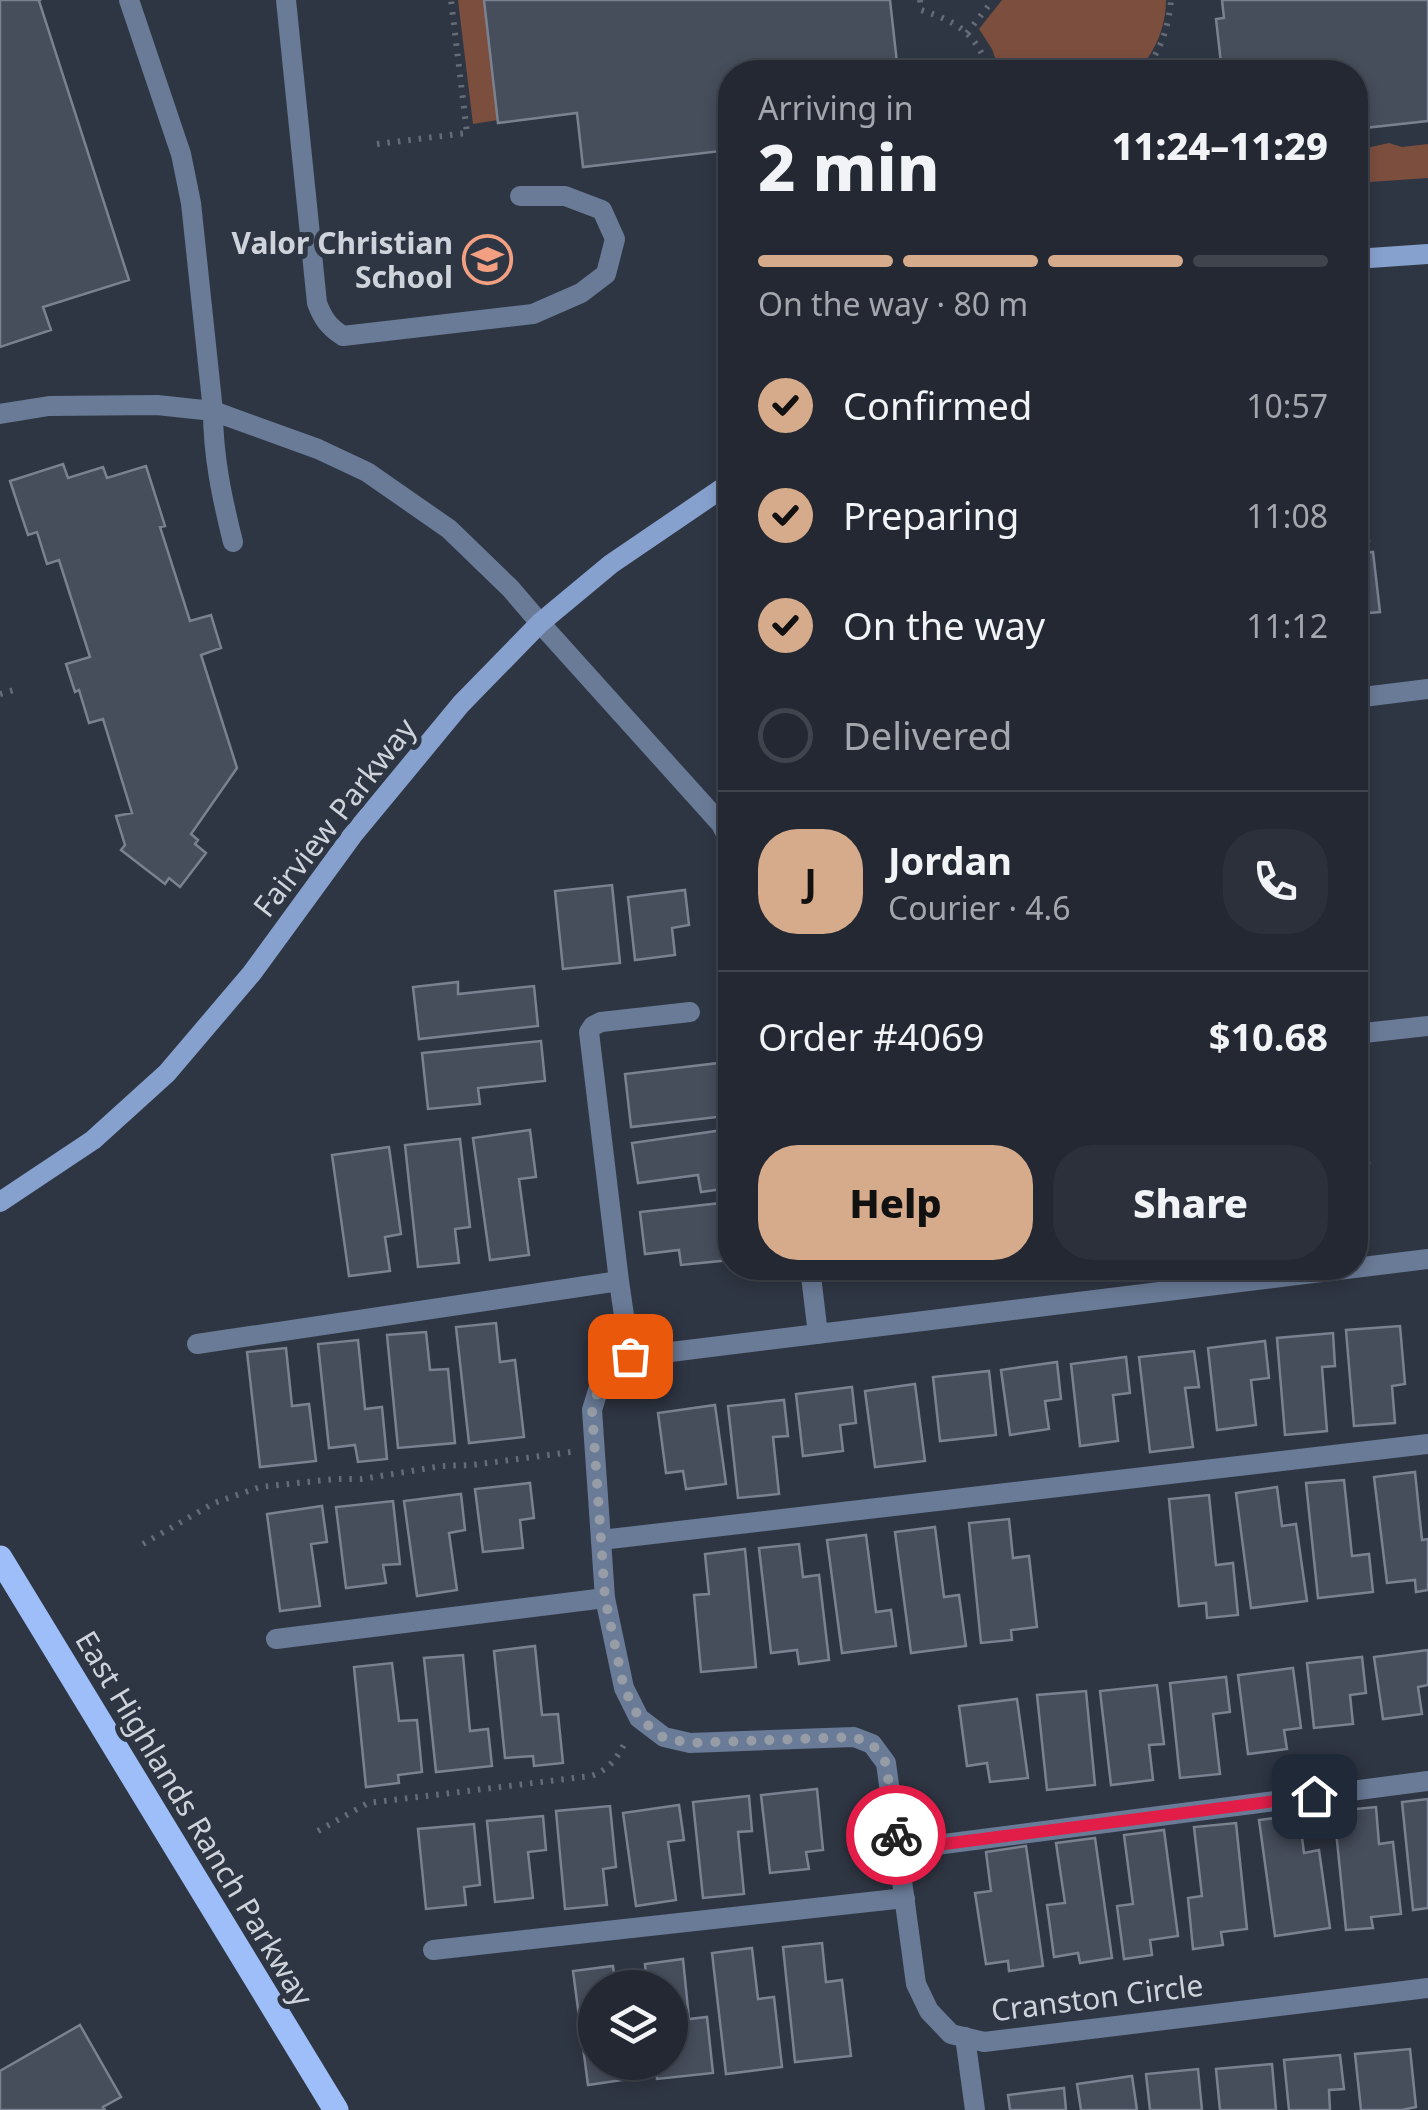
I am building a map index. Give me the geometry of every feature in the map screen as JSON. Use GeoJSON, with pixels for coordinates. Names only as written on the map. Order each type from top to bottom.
{"type":"FeatureCollection","features":[{"type":"Feature","properties":{"kind":"main road"},"geometry":{"type":"LineString","coordinates":[[1368,257],[1428,254]]}},
{"type":"Feature","properties":{"kind":"main road","name":"Fairview Parkway"},"geometry":{"type":"LineString","coordinates":[[0,1202],[93,1140],[166,1073],[252,973],[364,821],[462,704],[540,624],[612,564],[718,491]]}},
{"type":"Feature","properties":{"kind":"main road","name":"East Highlands Ranch Parkway"},"geometry":{"type":"LineString","coordinates":[[0,1558],[336,2110]]}},
{"type":"Feature","properties":{"kind":"street"},"geometry":{"type":"LineString","coordinates":[[128,0],[181,154],[191,203],[212,442],[233,542]]}},
{"type":"Feature","properties":{"kind":"street"},"geometry":{"type":"LineString","coordinates":[[286,0],[317,304],[322,318],[333,330],[344,336],[533,314],[581,293],[606,274],[615,240],[602,210],[565,196],[520,196]]}},
{"type":"Feature","properties":{"kind":"street"},"geometry":{"type":"LineString","coordinates":[[0,414],[48,406],[158,405],[212,411],[318,448],[367,472],[450,529],[511,589],[718,821]]}},
{"type":"Feature","properties":{"kind":"street"},"geometry":{"type":"LineString","coordinates":[[1368,697],[1428,690]]}},
{"type":"Feature","properties":{"kind":"street"},"geometry":{"type":"LineString","coordinates":[[630,1356],[589,1032],[601,1022],[690,1012]]}},
{"type":"Feature","properties":{"kind":"street"},"geometry":{"type":"LineString","coordinates":[[1368,1033],[1428,1026]]}},
{"type":"Feature","properties":{"kind":"street"},"geometry":{"type":"LineString","coordinates":[[1368,1267],[1428,1260]]}},
{"type":"Feature","properties":{"kind":"street"},"geometry":{"type":"LineString","coordinates":[[811,1280],[818,1334]]}},
{"type":"Feature","properties":{"kind":"street"},"geometry":{"type":"LineString","coordinates":[[639,1718],[624,1688],[605,1598],[592,1410],[603,1374],[630,1356],[1263,1280]]}},
{"type":"Feature","properties":{"kind":"street"},"geometry":{"type":"LineString","coordinates":[[196,1344],[618,1282]]}},
{"type":"Feature","properties":{"kind":"street"},"geometry":{"type":"LineString","coordinates":[[601,1540],[1428,1444]]}},
{"type":"Feature","properties":{"kind":"street"},"geometry":{"type":"LineString","coordinates":[[276,1640],[605,1598]]}},
{"type":"Feature","properties":{"kind":"street","name":"Cranston Circle"},"geometry":{"type":"LineString","coordinates":[[639,1718],[664,1738],[690,1743],[854,1737],[872,1744],[886,1763],[916,1984],[928,2010],[951,2034],[984,2042],[1428,1988]]}},
{"type":"Feature","properties":{"kind":"street"},"geometry":{"type":"LineString","coordinates":[[898,1850],[1428,1781]]}},
{"type":"Feature","properties":{"kind":"street"},"geometry":{"type":"LineString","coordinates":[[433,1950],[904,1898]]}},
{"type":"Feature","properties":{"kind":"street"},"geometry":{"type":"LineString","coordinates":[[966,2038],[975,2110]]}},
{"type":"Feature","properties":{"kind":"path"},"geometry":{"type":"LineString","coordinates":[[378,144],[467,133],[451,0]]}},
{"type":"Feature","properties":{"kind":"path"},"geometry":{"type":"LineString","coordinates":[[920,0],[921,10],[944,17],[967,33],[984,60]]}},
{"type":"Feature","properties":{"kind":"path"},"geometry":{"type":"LineString","coordinates":[[967,33],[993,0]]}},
{"type":"Feature","properties":{"kind":"path"},"geometry":{"type":"LineString","coordinates":[[1152,60],[1167,26],[1171,0]]}},
{"type":"Feature","properties":{"kind":"path"},"geometry":{"type":"LineString","coordinates":[[0,694],[14,690]]}},
{"type":"Feature","properties":{"kind":"path"},"geometry":{"type":"LineString","coordinates":[[143,1544],[214,1503],[260,1487],[336,1478],[362,1479],[595,1448]]}},
{"type":"Feature","properties":{"kind":"path"},"geometry":{"type":"LineString","coordinates":[[318,1832],[368,1803],[591,1776],[616,1760],[639,1718]]}},
{"type":"Feature","properties":{"kind":"shaded area"},"geometry":{"type":"Polygon","coordinates":[[[458,0],[484,0],[498,120],[473,124],[458,0]]]}},
{"type":"Feature","properties":{"kind":"shaded area"},"geometry":{"type":"Polygon","coordinates":[[[1002,0],[1166,0],[1158,39],[1145,60],[996,60],[979,29],[1002,0]]]}},
{"type":"Feature","properties":{"kind":"shaded area"},"geometry":{"type":"Polygon","coordinates":[[[1389,143],[1402,147],[1428,144],[1428,178],[1368,182],[1371,147],[1389,143]]]}},
{"type":"Feature","properties":{"kind":"building"},"geometry":{"type":"Polygon","coordinates":[[[0,0],[41,0],[129,280],[43,307],[51,330],[0,347],[0,0]]]}},
{"type":"Feature","properties":{"kind":"building"},"geometry":{"type":"Polygon","coordinates":[[[484,0],[890,0],[897,60],[718,60],[718,151],[583,167],[577,113],[498,123],[484,0]]]}},
{"type":"Feature","properties":{"kind":"building"},"geometry":{"type":"Polygon","coordinates":[[[1222,0],[1428,0],[1428,121],[1368,128],[1368,60],[1221,60],[1216,19],[1224,18],[1222,0]]]}},
{"type":"Feature","properties":{"kind":"building"},"geometry":{"type":"Polygon","coordinates":[[[63,464],[68,478],[103,467],[107,478],[146,466],[165,526],[160,527],[190,621],[211,615],[221,648],[201,655],[237,768],[191,834],[198,840],[195,844],[206,853],[180,887],[169,878],[165,884],[121,850],[125,845],[116,816],[132,813],[103,719],[89,723],[66,664],[90,657],[59,560],[47,564],[37,532],[28,535],[10,481],[63,464]]]}},
{"type":"Feature","properties":{"kind":"building"},"geometry":{"type":"Polygon","coordinates":[[[1373,552],[1380,612],[1368,613],[1368,553],[1373,552]]]}},
{"type":"Feature","properties":{"kind":"building"},"geometry":{"type":"Polygon","coordinates":[[[612,885],[620,963],[563,969],[555,891],[612,885]]]}},
{"type":"Feature","properties":{"kind":"building"},"geometry":{"type":"Polygon","coordinates":[[[685,890],[689,925],[672,928],[675,955],[635,960],[628,897],[685,890]]]}},
{"type":"Feature","properties":{"kind":"building"},"geometry":{"type":"Polygon","coordinates":[[[458,982],[458,994],[534,986],[538,1026],[419,1039],[413,987],[458,982]]]}},
{"type":"Feature","properties":{"kind":"building"},"geometry":{"type":"Polygon","coordinates":[[[541,1041],[545,1081],[478,1088],[480,1104],[428,1109],[422,1053],[541,1041]]]}},
{"type":"Feature","properties":{"kind":"building"},"geometry":{"type":"Polygon","coordinates":[[[718,1063],[718,1117],[631,1127],[625,1074],[718,1063]]]}},
{"type":"Feature","properties":{"kind":"building"},"geometry":{"type":"Polygon","coordinates":[[[530,1130],[536,1177],[519,1179],[529,1255],[490,1260],[473,1138],[530,1130]]]}},
{"type":"Feature","properties":{"kind":"building"},"geometry":{"type":"Polygon","coordinates":[[[718,1131],[718,1190],[701,1192],[698,1175],[638,1183],[632,1143],[718,1131]]]}},
{"type":"Feature","properties":{"kind":"building"},"geometry":{"type":"Polygon","coordinates":[[[460,1139],[470,1227],[455,1229],[459,1263],[418,1267],[405,1145],[460,1139]]]}},
{"type":"Feature","properties":{"kind":"building"},"geometry":{"type":"Polygon","coordinates":[[[389,1147],[401,1234],[385,1237],[390,1271],[349,1276],[332,1155],[389,1147]]]}},
{"type":"Feature","properties":{"kind":"building"},"geometry":{"type":"Polygon","coordinates":[[[718,1203],[718,1261],[681,1265],[679,1250],[645,1254],[640,1212],[718,1203]]]}},
{"type":"Feature","properties":{"kind":"building"},"geometry":{"type":"Polygon","coordinates":[[[496,1323],[500,1362],[515,1360],[524,1437],[469,1443],[456,1327],[496,1323]]]}},
{"type":"Feature","properties":{"kind":"building"},"geometry":{"type":"Polygon","coordinates":[[[1400,1326],[1405,1384],[1392,1386],[1395,1423],[1354,1426],[1346,1330],[1400,1326]]]}},
{"type":"Feature","properties":{"kind":"building"},"geometry":{"type":"Polygon","coordinates":[[[426,1332],[430,1370],[448,1369],[455,1443],[398,1448],[387,1335],[426,1332]]]}},
{"type":"Feature","properties":{"kind":"building"},"geometry":{"type":"Polygon","coordinates":[[[1333,1333],[1335,1366],[1322,1367],[1327,1431],[1285,1435],[1277,1338],[1333,1333]]]}},
{"type":"Feature","properties":{"kind":"building"},"geometry":{"type":"Polygon","coordinates":[[[358,1340],[365,1409],[382,1407],[387,1459],[358,1462],[355,1445],[329,1448],[318,1344],[358,1340]]]}},
{"type":"Feature","properties":{"kind":"building"},"geometry":{"type":"Polygon","coordinates":[[[1265,1341],[1269,1378],[1251,1380],[1256,1425],[1217,1430],[1208,1348],[1265,1341]]]}},
{"type":"Feature","properties":{"kind":"building"},"geometry":{"type":"Polygon","coordinates":[[[286,1348],[292,1406],[309,1404],[316,1461],[260,1467],[247,1352],[286,1348]]]}},
{"type":"Feature","properties":{"kind":"building"},"geometry":{"type":"Polygon","coordinates":[[[1194,1351],[1199,1387],[1185,1388],[1193,1447],[1150,1452],[1139,1357],[1194,1351]]]}},
{"type":"Feature","properties":{"kind":"building"},"geometry":{"type":"Polygon","coordinates":[[[1126,1357],[1130,1393],[1113,1395],[1118,1441],[1080,1446],[1071,1364],[1126,1357]]]}},
{"type":"Feature","properties":{"kind":"building"},"geometry":{"type":"Polygon","coordinates":[[[1057,1362],[1061,1399],[1045,1401],[1049,1429],[1010,1435],[1001,1370],[1057,1362]]]}},
{"type":"Feature","properties":{"kind":"building"},"geometry":{"type":"Polygon","coordinates":[[[989,1371],[996,1435],[940,1441],[933,1377],[989,1371]]]}},
{"type":"Feature","properties":{"kind":"building"},"geometry":{"type":"Polygon","coordinates":[[[915,1384],[925,1461],[875,1467],[865,1391],[915,1384]]]}},
{"type":"Feature","properties":{"kind":"building"},"geometry":{"type":"Polygon","coordinates":[[[852,1387],[856,1423],[840,1425],[843,1451],[803,1456],[796,1394],[852,1387]]]}},
{"type":"Feature","properties":{"kind":"building"},"geometry":{"type":"Polygon","coordinates":[[[784,1400],[788,1436],[773,1437],[779,1494],[738,1498],[728,1406],[784,1400]]]}},
{"type":"Feature","properties":{"kind":"building"},"geometry":{"type":"Polygon","coordinates":[[[715,1405],[726,1484],[686,1489],[683,1471],[666,1473],[658,1413],[715,1405]]]}},
{"type":"Feature","properties":{"kind":"building"},"geometry":{"type":"Polygon","coordinates":[[[1415,1472],[1422,1540],[1428,1539],[1428,1590],[1416,1592],[1415,1580],[1387,1583],[1374,1477],[1415,1472]]]}},
{"type":"Feature","properties":{"kind":"building"},"geometry":{"type":"Polygon","coordinates":[[[1344,1480],[1352,1556],[1369,1554],[1373,1592],[1318,1598],[1306,1483],[1344,1480]]]}},
{"type":"Feature","properties":{"kind":"building"},"geometry":{"type":"Polygon","coordinates":[[[530,1483],[534,1518],[520,1520],[523,1548],[483,1552],[475,1489],[530,1483]]]}},
{"type":"Feature","properties":{"kind":"building"},"geometry":{"type":"Polygon","coordinates":[[[1277,1487],[1282,1526],[1296,1524],[1307,1601],[1251,1608],[1236,1493],[1277,1487]]]}},
{"type":"Feature","properties":{"kind":"building"},"geometry":{"type":"Polygon","coordinates":[[[461,1494],[465,1530],[449,1533],[457,1590],[417,1596],[404,1501],[461,1494]]]}},
{"type":"Feature","properties":{"kind":"building"},"geometry":{"type":"Polygon","coordinates":[[[1209,1495],[1216,1565],[1233,1563],[1238,1615],[1207,1618],[1206,1603],[1179,1606],[1169,1499],[1209,1495]]]}},
{"type":"Feature","properties":{"kind":"building"},"geometry":{"type":"Polygon","coordinates":[[[393,1501],[400,1564],[383,1565],[386,1583],[346,1588],[336,1507],[393,1501]]]}},
{"type":"Feature","properties":{"kind":"building"},"geometry":{"type":"Polygon","coordinates":[[[322,1506],[327,1542],[311,1544],[320,1606],[280,1611],[267,1514],[322,1506]]]}},
{"type":"Feature","properties":{"kind":"building"},"geometry":{"type":"Polygon","coordinates":[[[1009,1519],[1013,1558],[1029,1556],[1037,1627],[1011,1630],[1012,1640],[981,1643],[969,1523],[1009,1519]]]}},
{"type":"Feature","properties":{"kind":"building"},"geometry":{"type":"Polygon","coordinates":[[[935,1527],[944,1597],[959,1595],[966,1646],[911,1653],[895,1532],[935,1527]]]}},
{"type":"Feature","properties":{"kind":"building"},"geometry":{"type":"Polygon","coordinates":[[[866,1535],[876,1612],[891,1610],[896,1646],[842,1653],[827,1540],[866,1535]]]}},
{"type":"Feature","properties":{"kind":"building"},"geometry":{"type":"Polygon","coordinates":[[[799,1544],[803,1577],[819,1575],[829,1660],[799,1664],[797,1650],[771,1653],[759,1548],[799,1544]]]}},
{"type":"Feature","properties":{"kind":"building"},"geometry":{"type":"Polygon","coordinates":[[[745,1549],[756,1667],[701,1672],[694,1595],[709,1594],[705,1554],[745,1549]]]}},
{"type":"Feature","properties":{"kind":"building"},"geometry":{"type":"Polygon","coordinates":[[[535,1646],[542,1715],[558,1714],[563,1763],[534,1766],[533,1756],[505,1758],[494,1651],[535,1646]]]}},
{"type":"Feature","properties":{"kind":"building"},"geometry":{"type":"Polygon","coordinates":[[[1428,1650],[1428,1685],[1418,1687],[1422,1714],[1383,1719],[1374,1657],[1428,1650]]]}},
{"type":"Feature","properties":{"kind":"building"},"geometry":{"type":"Polygon","coordinates":[[[463,1655],[470,1731],[488,1729],[492,1766],[436,1772],[424,1658],[463,1655]]]}},
{"type":"Feature","properties":{"kind":"building"},"geometry":{"type":"Polygon","coordinates":[[[1362,1657],[1366,1693],[1350,1695],[1353,1724],[1314,1728],[1307,1663],[1362,1657]]]}},
{"type":"Feature","properties":{"kind":"building"},"geometry":{"type":"Polygon","coordinates":[[[392,1663],[399,1721],[417,1720],[422,1772],[398,1775],[399,1783],[366,1787],[354,1667],[392,1663]]]}},
{"type":"Feature","properties":{"kind":"building"},"geometry":{"type":"Polygon","coordinates":[[[1293,1668],[1301,1728],[1284,1730],[1287,1749],[1248,1754],[1238,1675],[1293,1668]]]}},
{"type":"Feature","properties":{"kind":"building"},"geometry":{"type":"Polygon","coordinates":[[[1226,1677],[1230,1712],[1213,1714],[1220,1774],[1180,1778],[1170,1683],[1226,1677]]]}},
{"type":"Feature","properties":{"kind":"building"},"geometry":{"type":"Polygon","coordinates":[[[1157,1685],[1164,1744],[1149,1745],[1153,1780],[1111,1785],[1100,1691],[1157,1685]]]}},
{"type":"Feature","properties":{"kind":"building"},"geometry":{"type":"Polygon","coordinates":[[[1086,1691],[1095,1785],[1047,1790],[1037,1695],[1086,1691]]]}},
{"type":"Feature","properties":{"kind":"building"},"geometry":{"type":"Polygon","coordinates":[[[1017,1699],[1028,1778],[990,1782],[987,1763],[967,1766],[959,1706],[1017,1699]]]}},
{"type":"Feature","properties":{"kind":"building"},"geometry":{"type":"Polygon","coordinates":[[[817,1789],[823,1850],[806,1852],[809,1869],[770,1873],[761,1795],[817,1789]]]}},
{"type":"Feature","properties":{"kind":"building"},"geometry":{"type":"Polygon","coordinates":[[[749,1796],[752,1831],[738,1832],[744,1894],[703,1898],[693,1802],[749,1796]]]}},
{"type":"Feature","properties":{"kind":"building"},"geometry":{"type":"Polygon","coordinates":[[[1428,1799],[1428,1908],[1413,1910],[1402,1802],[1428,1799]]]}},
{"type":"Feature","properties":{"kind":"building"},"geometry":{"type":"Polygon","coordinates":[[[679,1805],[684,1840],[668,1842],[676,1900],[636,1906],[623,1813],[679,1805]]]}},
{"type":"Feature","properties":{"kind":"building"},"geometry":{"type":"Polygon","coordinates":[[[610,1806],[616,1867],[603,1869],[607,1905],[565,1909],[556,1811],[610,1806]]]}},
{"type":"Feature","properties":{"kind":"building"},"geometry":{"type":"Polygon","coordinates":[[[1376,1807],[1379,1844],[1393,1842],[1401,1914],[1371,1917],[1373,1928],[1346,1930],[1334,1811],[1376,1807]]]}},
{"type":"Feature","properties":{"kind":"building"},"geometry":{"type":"Polygon","coordinates":[[[1299,1815],[1304,1853],[1319,1850],[1330,1928],[1275,1936],[1259,1820],[1299,1815]]]}},
{"type":"Feature","properties":{"kind":"building"},"geometry":{"type":"Polygon","coordinates":[[[543,1816],[546,1850],[528,1852],[533,1898],[495,1902],[487,1821],[543,1816]]]}},
{"type":"Feature","properties":{"kind":"building"},"geometry":{"type":"Polygon","coordinates":[[[1236,1823],[1247,1929],[1221,1932],[1223,1945],[1193,1949],[1188,1898],[1202,1896],[1194,1827],[1236,1823]]]}},
{"type":"Feature","properties":{"kind":"building"},"geometry":{"type":"Polygon","coordinates":[[[474,1824],[480,1885],[464,1887],[466,1905],[426,1909],[418,1829],[474,1824]]]}},
{"type":"Feature","properties":{"kind":"building"},"geometry":{"type":"Polygon","coordinates":[[[1164,1830],[1178,1936],[1150,1940],[1152,1955],[1124,1959],[1117,1906],[1133,1904],[1124,1835],[1164,1830]]]}},
{"type":"Feature","properties":{"kind":"building"},"geometry":{"type":"Polygon","coordinates":[[[1095,1838],[1112,1958],[1080,1963],[1078,1953],[1054,1957],[1047,1905],[1065,1903],[1056,1843],[1095,1838]]]}},
{"type":"Feature","properties":{"kind":"building"},"geometry":{"type":"Polygon","coordinates":[[[1026,1846],[1043,1966],[1009,1971],[1008,1961],[986,1964],[975,1893],[991,1891],[986,1852],[1026,1846]]]}},
{"type":"Feature","properties":{"kind":"building"},"geometry":{"type":"Polygon","coordinates":[[[822,1943],[826,1982],[842,1980],[851,2056],[795,2062],[783,1947],[822,1943]]]}},
{"type":"Feature","properties":{"kind":"building"},"geometry":{"type":"Polygon","coordinates":[[[752,1948],[758,1999],[774,1997],[782,2067],[726,2074],[712,1953],[752,1948]]]}},
{"type":"Feature","properties":{"kind":"building"},"geometry":{"type":"Polygon","coordinates":[[[683,1959],[684,1970],[646,1970],[645,1964],[683,1959]]]}},
{"type":"Feature","properties":{"kind":"building"},"geometry":{"type":"Polygon","coordinates":[[[613,1966],[614,1970],[581,1970],[613,1966]]]}},
{"type":"Feature","properties":{"kind":"building"},"geometry":{"type":"Polygon","coordinates":[[[578,1970],[578,2009],[573,1971],[578,1970]]]}},
{"type":"Feature","properties":{"kind":"building"},"geometry":{"type":"Polygon","coordinates":[[[688,2009],[689,2019],[707,2017],[713,2073],[688,2076],[688,2009]]]}},
{"type":"Feature","properties":{"kind":"building"},"geometry":{"type":"Polygon","coordinates":[[[80,2025],[121,2097],[103,2107],[105,2110],[0,2110],[0,2071],[80,2025]]]}},
{"type":"Feature","properties":{"kind":"building"},"geometry":{"type":"Polygon","coordinates":[[[1410,2049],[1416,2107],[1361,2110],[1355,2054],[1410,2049]]]}},
{"type":"Feature","properties":{"kind":"building"},"geometry":{"type":"Polygon","coordinates":[[[1340,2055],[1344,2089],[1329,2090],[1330,2110],[1289,2110],[1284,2060],[1340,2055]]]}},
{"type":"Feature","properties":{"kind":"building"},"geometry":{"type":"Polygon","coordinates":[[[1272,2064],[1276,2110],[1220,2110],[1216,2069],[1272,2064]]]}},
{"type":"Feature","properties":{"kind":"building"},"geometry":{"type":"Polygon","coordinates":[[[1198,2069],[1202,2110],[1150,2110],[1146,2074],[1198,2069]]]}},
{"type":"Feature","properties":{"kind":"building"},"geometry":{"type":"Polygon","coordinates":[[[1132,2076],[1137,2110],[1081,2110],[1077,2084],[1132,2076]]]}},
{"type":"Feature","properties":{"kind":"building"},"geometry":{"type":"Polygon","coordinates":[[[587,2080],[622,2080],[588,2085],[587,2080]]]}},
{"type":"Feature","properties":{"kind":"building"},"geometry":{"type":"Polygon","coordinates":[[[1064,2088],[1066,2110],[1010,2110],[1008,2095],[1064,2088]]]}},
{"type":"Feature","properties":{"kind":"way so far"},"geometry":{"type":"LineString","coordinates":[[630,1356],[603,1374],[592,1410],[605,1598],[624,1688],[639,1718],[664,1738],[690,1743],[854,1737],[872,1744],[886,1763],[896,1835]]}},
{"type":"Feature","properties":{"kind":"place","name":"Valor Christian School"},"geometry":{"type":"Point","coordinates":[488,259]}},
{"type":"Feature","properties":{"kind":"route"},"geometry":{"type":"LineString","coordinates":[[896,1835],[898,1850],[1314,1796]]}}]}
